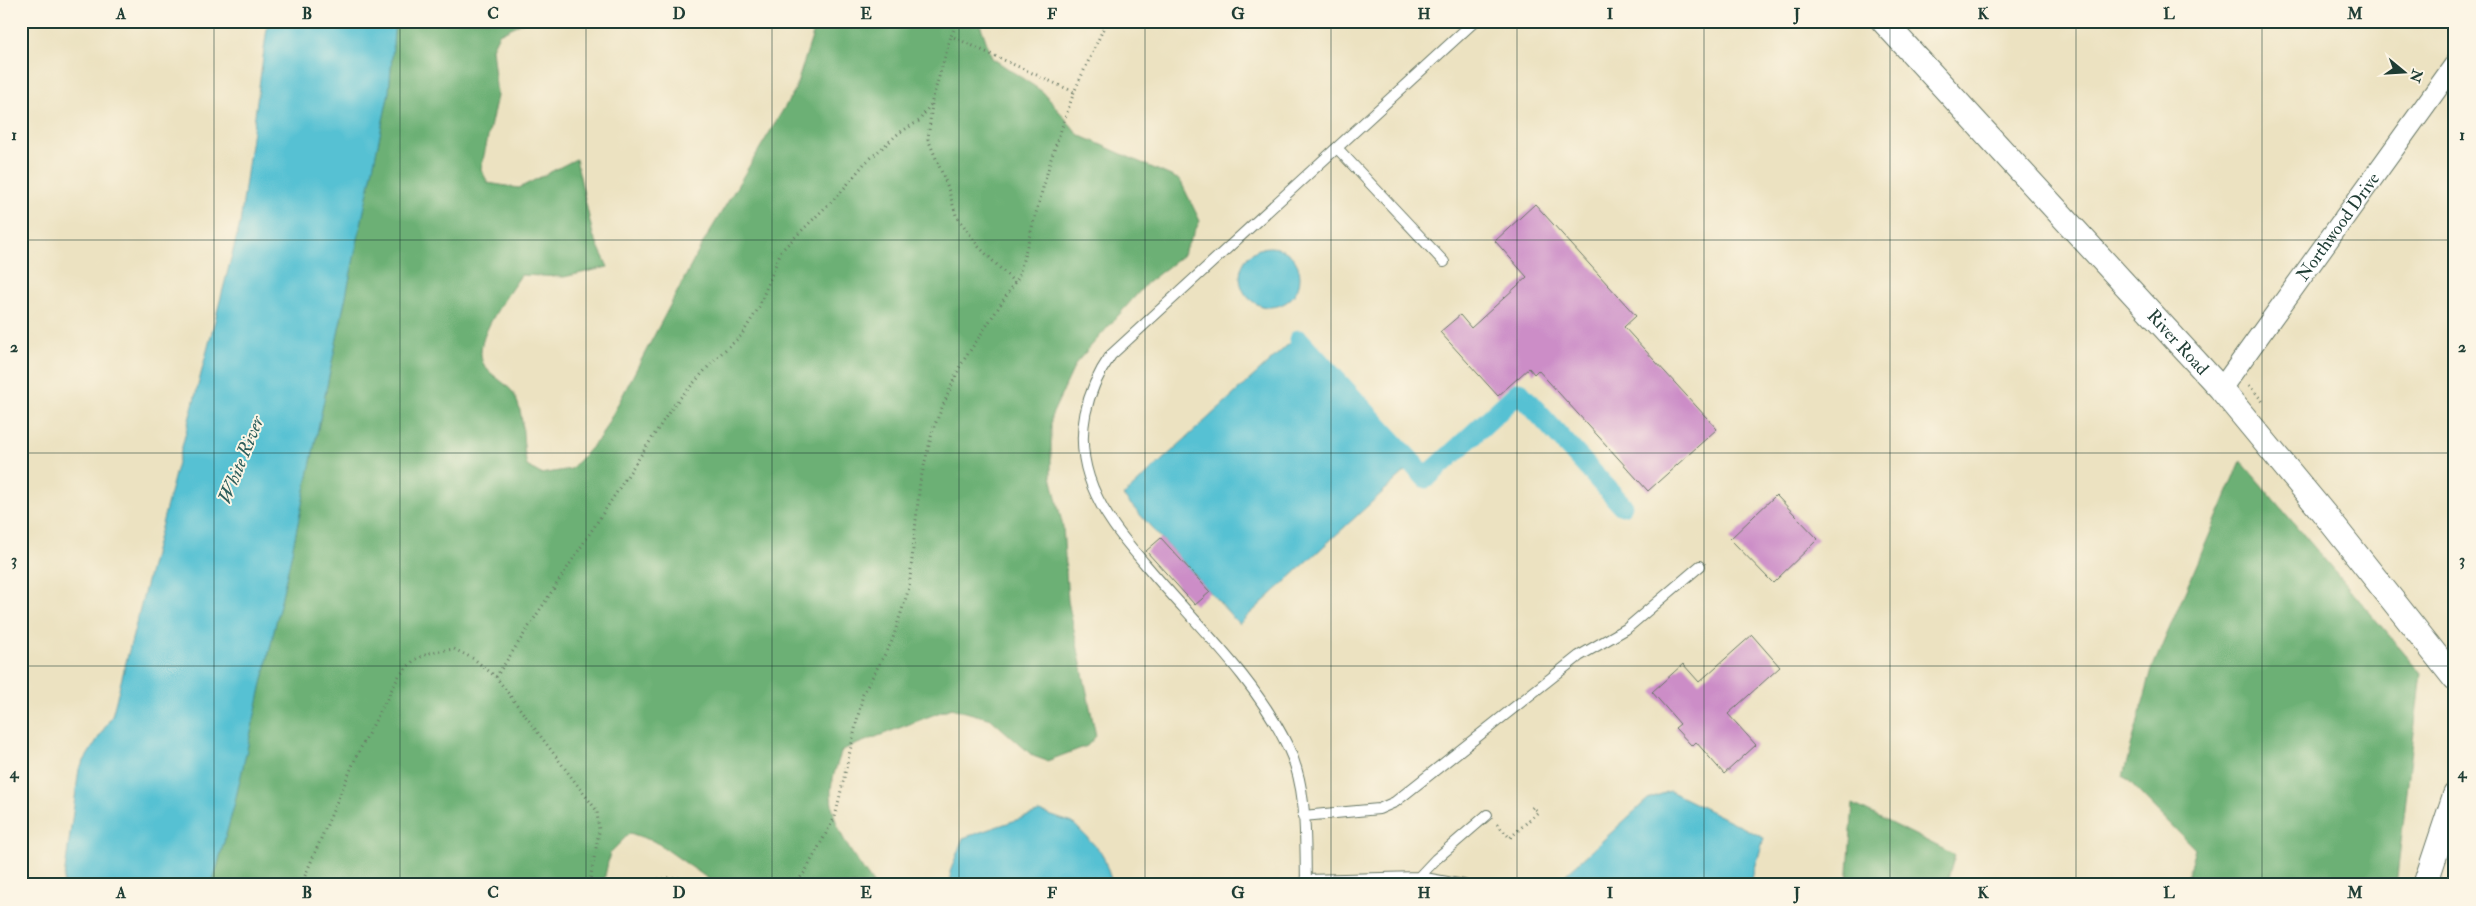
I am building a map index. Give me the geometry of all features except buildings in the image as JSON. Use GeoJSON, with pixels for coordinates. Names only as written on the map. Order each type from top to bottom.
{"type":"FeatureCollection","features":[{"type":"Feature","properties":{"kind":"street","name":"River Road"},"geometry":{"type":"LineString","coordinates":[[1883,21],[2222,389],[2326,516],[2455,679]]}},
{"type":"Feature","properties":{"kind":"street","name":"Northwood Drive"},"geometry":{"type":"LineString","coordinates":[[2222,389],[2455,64]]}},
{"type":"Feature","properties":{"kind":"street"},"geometry":{"type":"LineString","coordinates":[[2425,885],[2455,795]]}},
{"type":"Feature","properties":{"kind":"lane"},"geometry":{"type":"LineString","coordinates":[[1464,885],[1420,877],[1306,882],[1303,816],[1298,769],[1266,707],[1252,687],[1117,531],[1101,505],[1089,477],[1084,451],[1083,424],[1092,389],[1111,355],[1475,21]]}},
{"type":"Feature","properties":{"kind":"lane"},"geometry":{"type":"LineString","coordinates":[[1337,148],[1444,262]]}},
{"type":"Feature","properties":{"kind":"lane"},"geometry":{"type":"LineString","coordinates":[[1303,816],[1379,809],[1395,802],[1579,656],[1626,629],[1700,566]]}},
{"type":"Feature","properties":{"kind":"lane"},"geometry":{"type":"LineString","coordinates":[[1420,877],[1436,859],[1487,815]]}},
{"type":"Feature","properties":{"kind":"path"},"geometry":{"type":"LineString","coordinates":[[958,21],[951,36],[932,101],[928,139],[948,186],[956,215],[979,248],[1015,283]]}},
{"type":"Feature","properties":{"kind":"path"},"geometry":{"type":"LineString","coordinates":[[794,885],[805,872],[835,817],[863,694],[892,640],[909,588],[920,482],[933,429],[960,366],[1015,283],[1050,159],[1074,92],[1107,21]]}},
{"type":"Feature","properties":{"kind":"path"},"geometry":{"type":"LineString","coordinates":[[951,36],[1074,92]]}},
{"type":"Feature","properties":{"kind":"path"},"geometry":{"type":"LineString","coordinates":[[496,677],[673,406],[716,358],[741,336],[758,309],[780,251],[841,192],[864,164],[899,132],[919,121],[932,101]]}},
{"type":"Feature","properties":{"kind":"path"},"geometry":{"type":"LineString","coordinates":[[301,885],[356,755],[399,676],[414,660],[432,652],[454,648],[474,659],[496,677],[597,811],[599,832],[589,885]]}},
{"type":"Feature","properties":{"kind":"path"},"geometry":{"type":"LineString","coordinates":[[1487,815],[1510,838],[1538,812],[1533,807],[1531,809]]}},
{"type":"Feature","properties":{"kind":"path"},"geometry":{"type":"LineString","coordinates":[[2452,885],[2455,875]]}},
{"type":"Feature","properties":{"kind":"path"},"geometry":{"type":"LineString","coordinates":[[639,885],[652,880],[676,877],[697,885]]}},
{"type":"Feature","properties":{"kind":"green space"},"geometry":{"type":"Polygon","coordinates":[[[395,21],[525,21],[499,34],[492,48],[497,96],[481,169],[488,183],[519,188],[576,159],[593,235],[608,267],[564,277],[521,275],[493,318],[482,342],[481,353],[486,368],[508,387],[515,396],[521,414],[527,466],[541,474],[571,469],[600,438],[703,243],[795,90],[817,21],[979,21],[992,58],[1043,92],[1079,135],[1180,180],[1200,221],[1182,256],[1147,283],[1076,363],[1051,417],[1051,476],[1063,527],[1068,601],[1096,736],[1087,746],[1047,761],[1033,756],[991,719],[951,708],[842,750],[832,784],[832,808],[835,820],[846,843],[874,885],[717,885],[656,842],[630,833],[610,853],[603,885],[212,885],[234,806],[290,561],[389,92],[395,21]]]}},
{"type":"Feature","properties":{"kind":"green space"},"geometry":{"type":"Polygon","coordinates":[[[2241,461],[2421,673],[2396,885],[2185,885],[2195,849],[2123,776],[2152,669],[2241,461]]]}},
{"type":"Feature","properties":{"kind":"green space"},"geometry":{"type":"Polygon","coordinates":[[[1853,804],[1955,855],[1946,885],[1847,885],[1853,804]]]}},
{"type":"Feature","properties":{"kind":"water","name":"White River"},"geometry":{"type":"Polygon","coordinates":[[[268,21],[395,21],[389,92],[290,561],[234,806],[212,885],[63,885],[79,769],[112,716],[240,224],[268,21]]]}},
{"type":"Feature","properties":{"kind":"water"},"geometry":{"type":"Polygon","coordinates":[[[1264,247],[1276,247],[1287,252],[1295,260],[1300,271],[1298,289],[1287,302],[1276,307],[1264,307],[1253,302],[1245,294],[1240,283],[1240,271],[1245,260],[1253,252],[1264,247]]]}},
{"type":"Feature","properties":{"kind":"water"},"geometry":{"type":"Polygon","coordinates":[[[1293,340],[1409,468],[1239,624],[1123,496],[1293,340]]]}},
{"type":"Feature","properties":{"kind":"water"},"geometry":{"type":"Polygon","coordinates":[[[1670,791],[1764,838],[1750,885],[1554,885],[1648,799],[1670,791]]]}},
{"type":"Feature","properties":{"kind":"water"},"geometry":{"type":"Polygon","coordinates":[[[1040,812],[1073,823],[1102,853],[1113,885],[952,885],[950,872],[963,838],[1040,812]]]}},
{"type":"Feature","properties":{"kind":"waterway"},"geometry":{"type":"LineString","coordinates":[[1299,340],[1426,478],[1519,392],[1622,505]]}}]}
